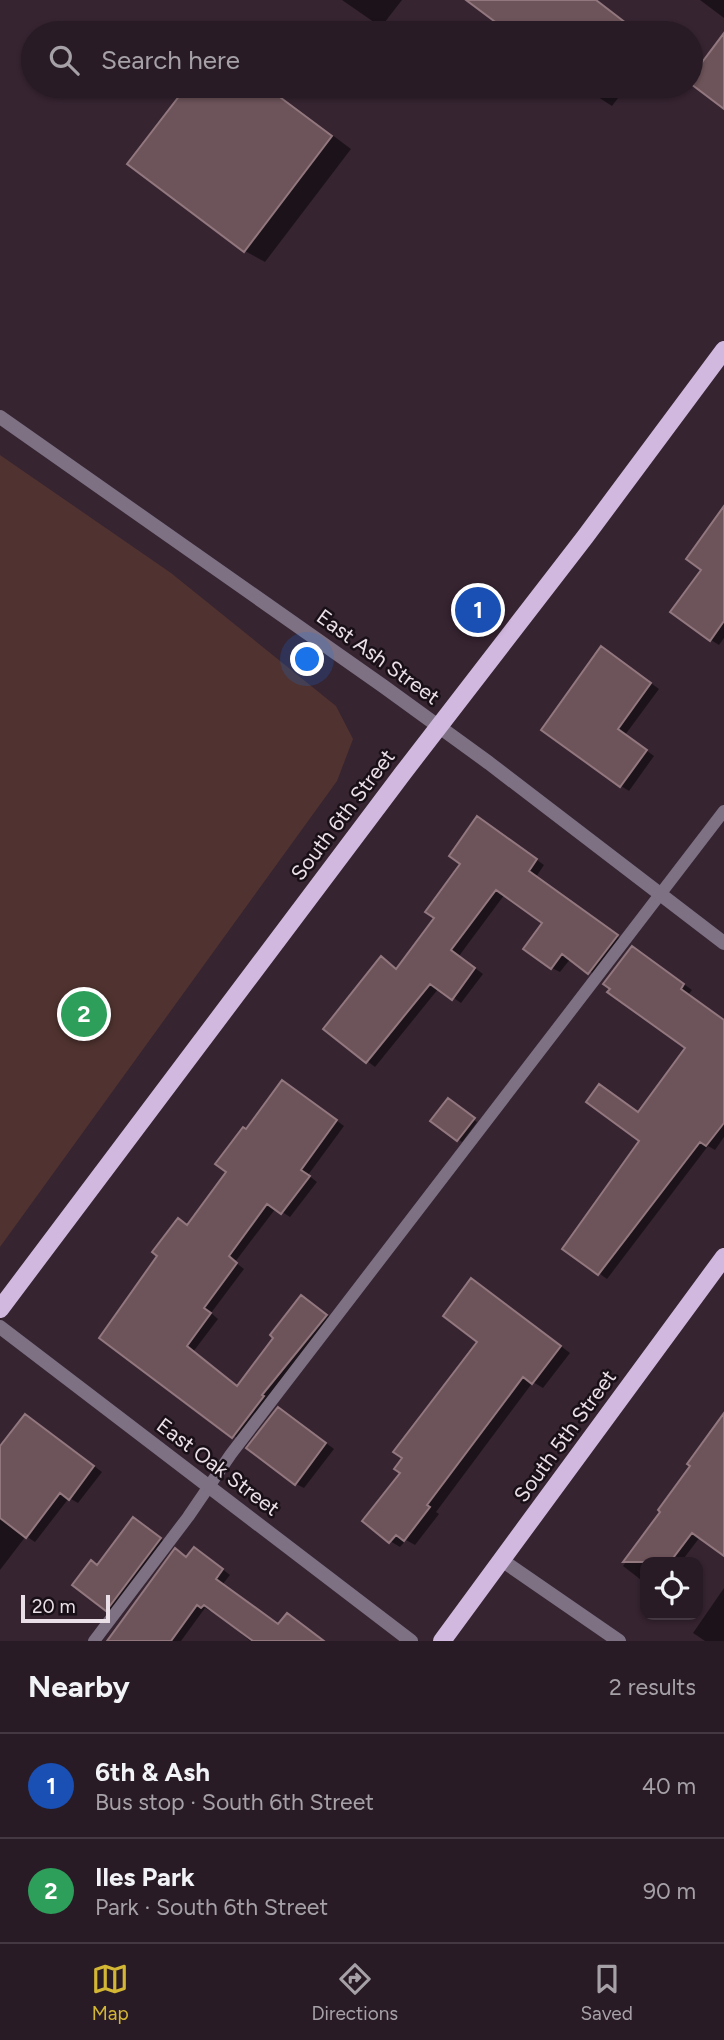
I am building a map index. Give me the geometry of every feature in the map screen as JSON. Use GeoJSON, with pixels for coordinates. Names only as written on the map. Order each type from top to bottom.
{"type":"FeatureCollection","features":[{"type":"Feature","properties":{"kind":"main road","name":"South 6th Street"},"geometry":{"type":"LineString","coordinates":[[0,1309],[724,350]]}},
{"type":"Feature","properties":{"kind":"main road","name":"South 5th Street"},"geometry":{"type":"LineString","coordinates":[[442,1641],[724,1257]]}},
{"type":"Feature","properties":{"kind":"street","name":"East Ash Street"},"geometry":{"type":"LineString","coordinates":[[0,417],[439,727],[724,943]]}},
{"type":"Feature","properties":{"kind":"street","name":"East Oak Street"},"geometry":{"type":"LineString","coordinates":[[0,1327],[411,1641]]}},
{"type":"Feature","properties":{"kind":"street"},"geometry":{"type":"LineString","coordinates":[[503,1561],[619,1641]]}},
{"type":"Feature","properties":{"kind":"lane"},"geometry":{"type":"LineString","coordinates":[[94,1641],[188,1517],[208,1485],[724,811]]}},
{"type":"Feature","properties":{"kind":"shaded area"},"geometry":{"type":"Polygon","coordinates":[[[0,455],[171,573],[336,706],[353,739],[337,781],[0,1247],[0,455]]]}},
{"type":"Feature","properties":{"kind":"building"},"geometry":{"type":"Polygon","coordinates":[[[466,0],[596,0],[623,21],[494,21],[466,0]]]}},
{"type":"Feature","properties":{"kind":"building"},"geometry":{"type":"Polygon","coordinates":[[[724,33],[724,109],[703,93],[703,61],[724,33]]]}},
{"type":"Feature","properties":{"kind":"building"},"geometry":{"type":"Polygon","coordinates":[[[178,98],[281,98],[332,136],[244,252],[127,164],[178,98]]]}},
{"type":"Feature","properties":{"kind":"building"},"geometry":{"type":"Polygon","coordinates":[[[724,506],[724,621],[710,641],[670,612],[701,570],[686,559],[724,506]]]}},
{"type":"Feature","properties":{"kind":"building"},"geometry":{"type":"Polygon","coordinates":[[[601,646],[651,683],[618,729],[647,750],[620,787],[541,730],[601,646]]]}},
{"type":"Feature","properties":{"kind":"building"},"geometry":{"type":"Polygon","coordinates":[[[477,816],[537,859],[529,871],[618,935],[588,974],[562,954],[551,969],[523,949],[542,923],[496,890],[451,950],[475,968],[452,1000],[430,984],[366,1063],[323,1029],[381,956],[396,969],[434,918],[425,912],[460,864],[449,856],[477,816]]]}},
{"type":"Feature","properties":{"kind":"building"},"geometry":{"type":"Polygon","coordinates":[[[632,946],[684,984],[681,989],[724,1020],[724,1123],[706,1146],[700,1142],[598,1275],[562,1249],[639,1141],[586,1102],[599,1084],[638,1112],[685,1048],[607,992],[610,989],[603,984],[632,946]]]}},
{"type":"Feature","properties":{"kind":"building"},"geometry":{"type":"Polygon","coordinates":[[[282,1080],[337,1120],[301,1170],[310,1176],[281,1214],[267,1204],[229,1256],[237,1263],[204,1308],[211,1313],[187,1346],[237,1386],[273,1338],[270,1335],[301,1295],[327,1315],[262,1395],[264,1396],[232,1438],[99,1338],[157,1256],[152,1252],[178,1218],[187,1225],[226,1172],[215,1164],[243,1127],[246,1129],[282,1080]]]}},
{"type":"Feature","properties":{"kind":"building"},"geometry":{"type":"Polygon","coordinates":[[[448,1098],[475,1118],[457,1141],[430,1121],[448,1098]]]}},
{"type":"Feature","properties":{"kind":"building"},"geometry":{"type":"Polygon","coordinates":[[[471,1278],[561,1346],[532,1384],[523,1377],[427,1505],[430,1507],[404,1541],[396,1535],[389,1543],[362,1521],[400,1473],[394,1469],[402,1458],[393,1452],[477,1342],[443,1316],[471,1278]]]}},
{"type":"Feature","properties":{"kind":"building"},"geometry":{"type":"Polygon","coordinates":[[[278,1407],[326,1443],[295,1485],[246,1448],[278,1407]]]}},
{"type":"Feature","properties":{"kind":"building"},"geometry":{"type":"Polygon","coordinates":[[[724,1413],[724,1556],[692,1533],[674,1557],[640,1557],[640,1562],[623,1562],[660,1512],[658,1510],[690,1466],[687,1464],[724,1413]]]}},
{"type":"Feature","properties":{"kind":"building"},"geometry":{"type":"Polygon","coordinates":[[[25,1414],[94,1466],[69,1500],[60,1493],[26,1538],[0,1518],[0,1446],[25,1414]]]}},
{"type":"Feature","properties":{"kind":"building"},"geometry":{"type":"Polygon","coordinates":[[[133,1517],[161,1538],[106,1611],[72,1585],[91,1560],[97,1565],[133,1517]]]}},
{"type":"Feature","properties":{"kind":"building"},"geometry":{"type":"Polygon","coordinates":[[[194,1547],[223,1569],[216,1579],[278,1624],[287,1613],[324,1641],[253,1641],[204,1605],[201,1608],[197,1605],[171,1641],[107,1641],[175,1548],[186,1557],[194,1547]]]}},
{"type":"Feature","properties":{"kind":"place","name":"6th & Ash"},"geometry":{"type":"Point","coordinates":[478,610]}},
{"type":"Feature","properties":{"kind":"place","name":"Iles Park"},"geometry":{"type":"Point","coordinates":[84,1014]}}]}
